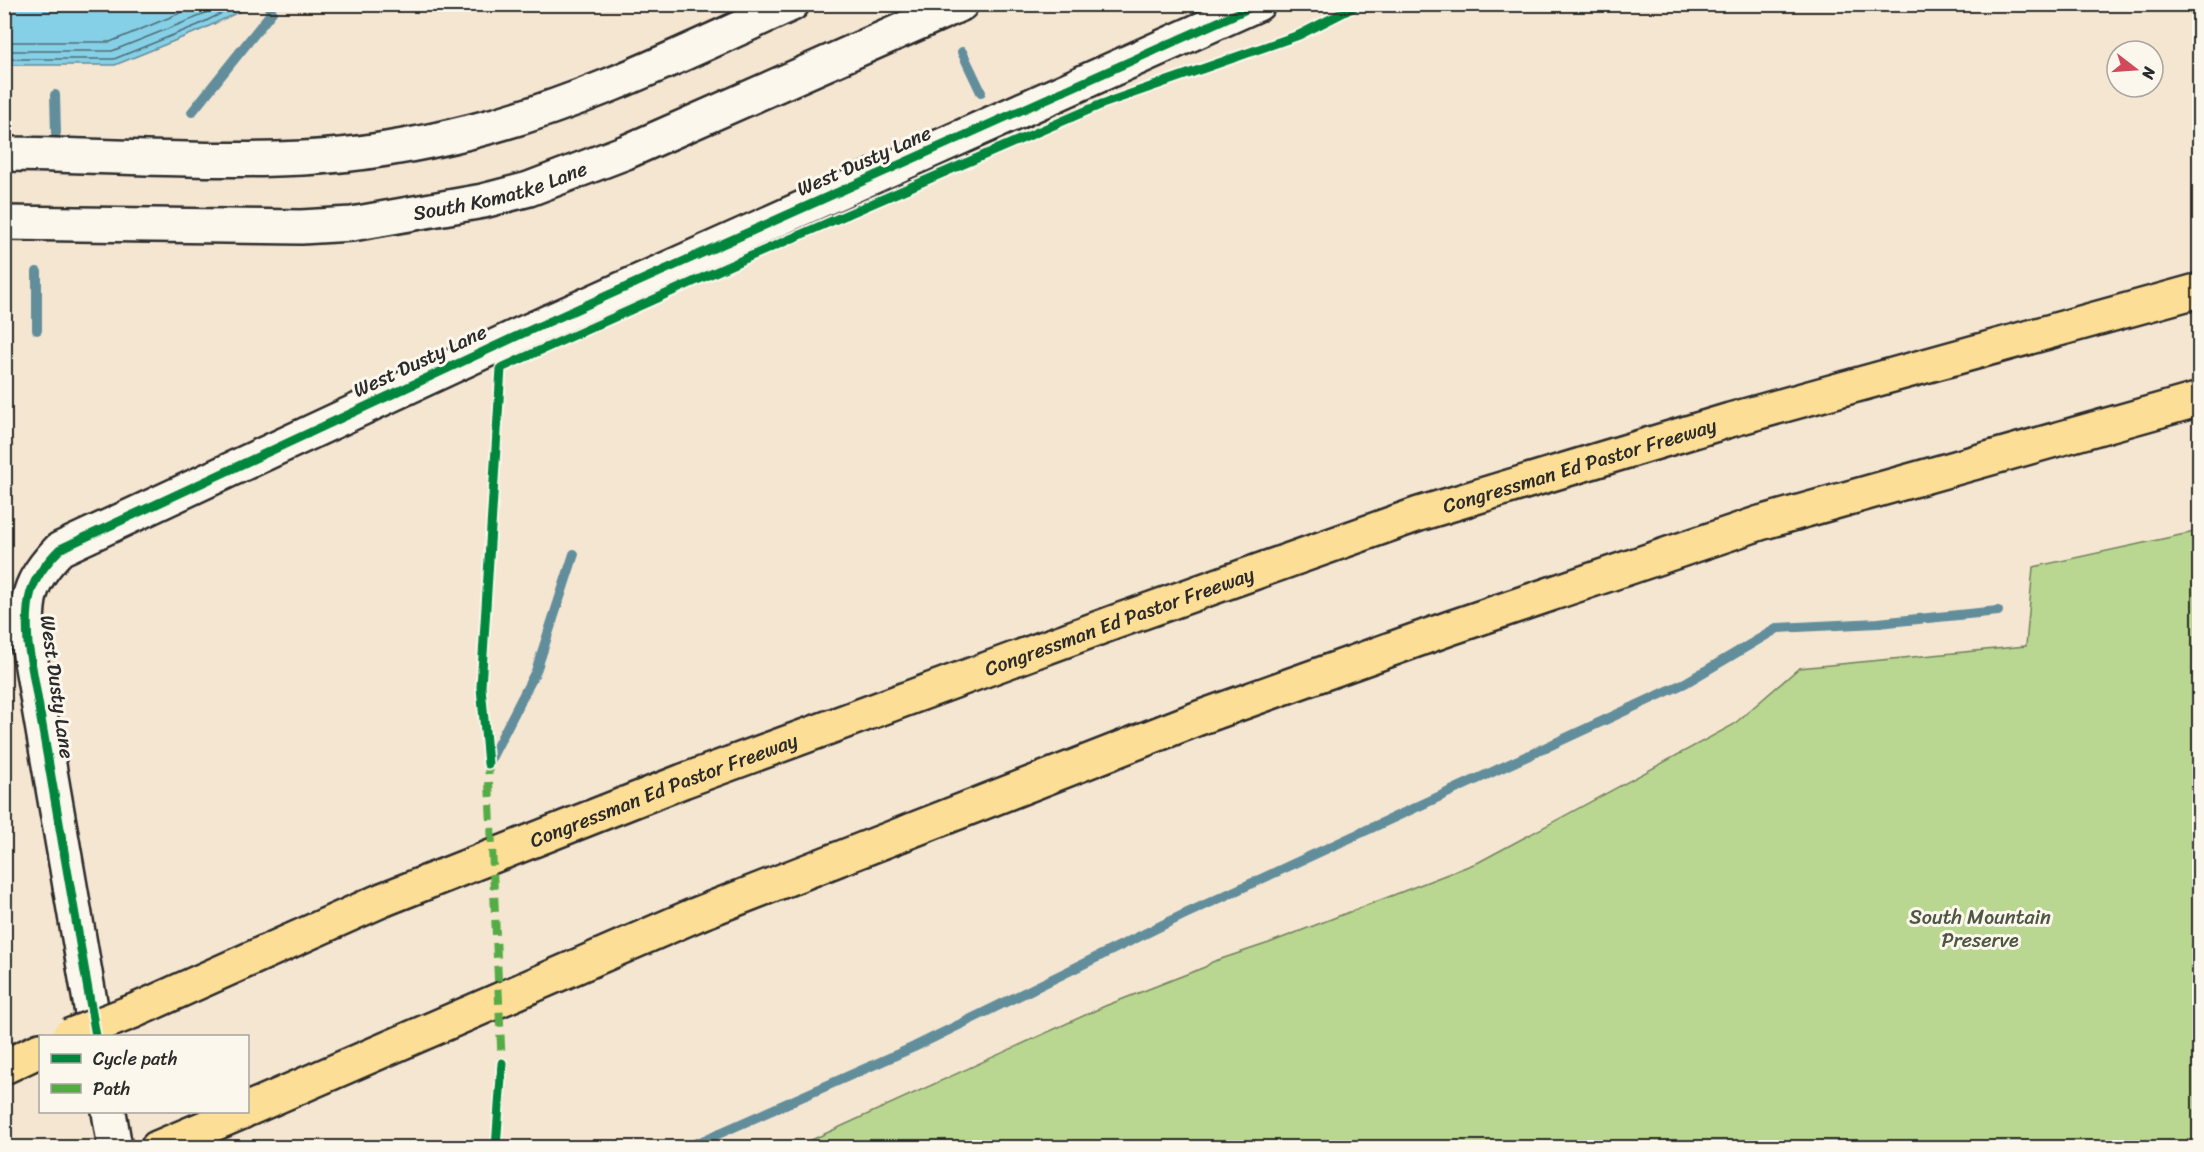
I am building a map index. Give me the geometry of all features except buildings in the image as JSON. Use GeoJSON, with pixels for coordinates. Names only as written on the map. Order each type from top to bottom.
{"type":"FeatureCollection","features":[{"type":"Feature","properties":{"kind":"highway","name":"Congressman Ed Pastor Freeway"},"geometry":{"type":"LineString","coordinates":[[72,1035],[134,1011],[382,900],[683,781],[1115,622],[1419,514],[1753,414],[2199,290]]}},
{"type":"Feature","properties":{"kind":"highway"},"geometry":{"type":"LineString","coordinates":[[249,1109],[694,915],[1199,718],[1450,628],[1760,523],[2199,399]]}},
{"type":"Feature","properties":{"kind":"highway"},"geometry":{"type":"LineString","coordinates":[[4,1062],[39,1051]]}},
{"type":"Feature","properties":{"kind":"highway"},"geometry":{"type":"LineString","coordinates":[[4,1067],[39,1051]]}},
{"type":"Feature","properties":{"kind":"highway"},"geometry":{"type":"LineString","coordinates":[[158,1147],[240,1113]]}},
{"type":"Feature","properties":{"kind":"street"},"geometry":{"type":"LineString","coordinates":[[4,154],[305,158],[404,146],[474,131],[608,86],[792,4]]}},
{"type":"Feature","properties":{"kind":"street","name":"South Komatke Lane"},"geometry":{"type":"LineString","coordinates":[[4,223],[301,226],[352,224],[483,201],[529,189],[626,152],[961,4]]}},
{"type":"Feature","properties":{"kind":"street","name":"West Dusty Lane"},"geometry":{"type":"LineString","coordinates":[[96,1035],[28,644],[26,619],[17,588],[60,549],[92,532],[518,336],[1258,4]]}},
{"type":"Feature","properties":{"kind":"street"},"geometry":{"type":"LineString","coordinates":[[109,1113],[116,1148]]}},
{"type":"Feature","properties":{"kind":"green space","name":"South Mountain Preserve"},"geometry":{"type":"Polygon","coordinates":[[[2199,531],[2199,1147],[796,1147],[1105,1006],[1205,967],[1212,962],[1269,943],[1479,862],[1733,725],[1799,668],[2026,646],[2033,567],[2199,531]]]}},
{"type":"Feature","properties":{"kind":"water"},"geometry":{"type":"Polygon","coordinates":[[[4,5],[253,5],[201,30],[115,65],[5,65],[4,5]]]}},
{"type":"Feature","properties":{"kind":"waterway"},"geometry":{"type":"LineString","coordinates":[[192,112],[272,12],[267,4]]}},
{"type":"Feature","properties":{"kind":"waterway"},"geometry":{"type":"LineString","coordinates":[[962,52],[981,92]]}},
{"type":"Feature","properties":{"kind":"waterway"},"geometry":{"type":"LineString","coordinates":[[55,95],[56,133]]}},
{"type":"Feature","properties":{"kind":"waterway"},"geometry":{"type":"LineString","coordinates":[[37,272],[37,330]]}},
{"type":"Feature","properties":{"kind":"waterway"},"geometry":{"type":"LineString","coordinates":[[488,764],[536,671],[574,554]]}},
{"type":"Feature","properties":{"kind":"waterway"},"geometry":{"type":"LineString","coordinates":[[682,1148],[914,1047],[1183,915],[1685,683],[1778,628],[1878,623],[1998,611]]}},
{"type":"Feature","properties":{"kind":"waterway"},"geometry":{"type":"LineString","coordinates":[[496,1148],[502,1063]]}},
{"type":"Feature","properties":{"kind":"marked path"},"geometry":{"type":"LineString","coordinates":[[488,759],[502,1068]]}},
{"type":"Feature","properties":{"kind":"cycle path"},"geometry":{"type":"LineString","coordinates":[[96,1035],[28,644],[27,615],[31,592],[41,571],[60,549],[517,336],[1258,4]]}},
{"type":"Feature","properties":{"kind":"cycle path"},"geometry":{"type":"LineString","coordinates":[[488,764],[481,687],[501,368],[742,260],[1102,104],[1299,35],[1360,4]]}},
{"type":"Feature","properties":{"kind":"cycle path"},"geometry":{"type":"LineString","coordinates":[[496,1148],[502,1063]]}}]}
